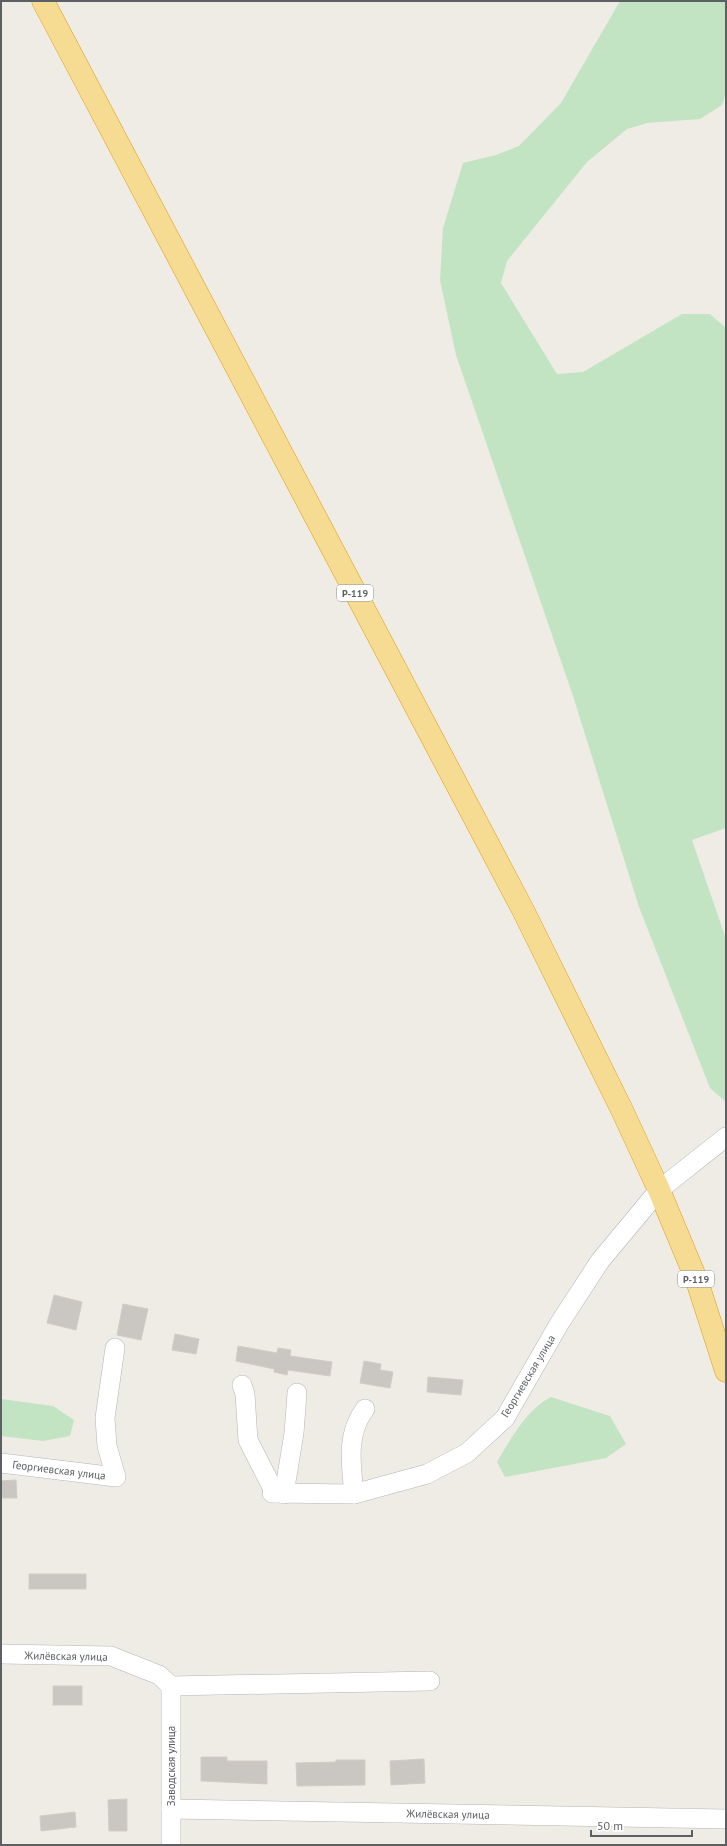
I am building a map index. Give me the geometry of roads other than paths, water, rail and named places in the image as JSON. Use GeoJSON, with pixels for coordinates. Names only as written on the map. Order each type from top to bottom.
{"type":"FeatureCollection","features":[{"type":"Feature","properties":{"kind":"highway","name":"Р-119"},"geometry":{"type":"LineString","coordinates":[[43,1],[523,910],[621,1108],[659,1190],[698,1282],[726,1371]]}},
{"type":"Feature","properties":{"kind":"street","name":"Георгиевская улица"},"geometry":{"type":"LineString","coordinates":[[277,1493],[354,1494],[427,1474],[467,1453],[505,1418],[559,1324],[600,1261],[659,1190],[726,1137]]}},
{"type":"Feature","properties":{"kind":"street","name":"Георгиевская улица"},"geometry":{"type":"LineString","coordinates":[[1,1463],[116,1477],[107,1446],[105,1418],[114,1348]]}},
{"type":"Feature","properties":{"kind":"street"},"geometry":{"type":"LineString","coordinates":[[242,1385],[248,1440],[277,1493]]}},
{"type":"Feature","properties":{"kind":"street"},"geometry":{"type":"LineString","coordinates":[[277,1493],[294,1432],[297,1393]]}},
{"type":"Feature","properties":{"kind":"street"},"geometry":{"type":"LineString","coordinates":[[354,1494],[351,1461],[352,1438],[355,1424],[365,1409]]}},
{"type":"Feature","properties":{"kind":"street","name":"Жилёвская улица"},"geometry":{"type":"LineString","coordinates":[[1,1654],[111,1656],[159,1675],[171,1686]]}},
{"type":"Feature","properties":{"kind":"street"},"geometry":{"type":"LineString","coordinates":[[171,1686],[430,1681]]}},
{"type":"Feature","properties":{"kind":"street","name":"Заводская улица"},"geometry":{"type":"LineString","coordinates":[[171,1686],[171,1845]]}},
{"type":"Feature","properties":{"kind":"street","name":"Жилёвская улица"},"geometry":{"type":"LineString","coordinates":[[171,1809],[726,1819]]}}]}
